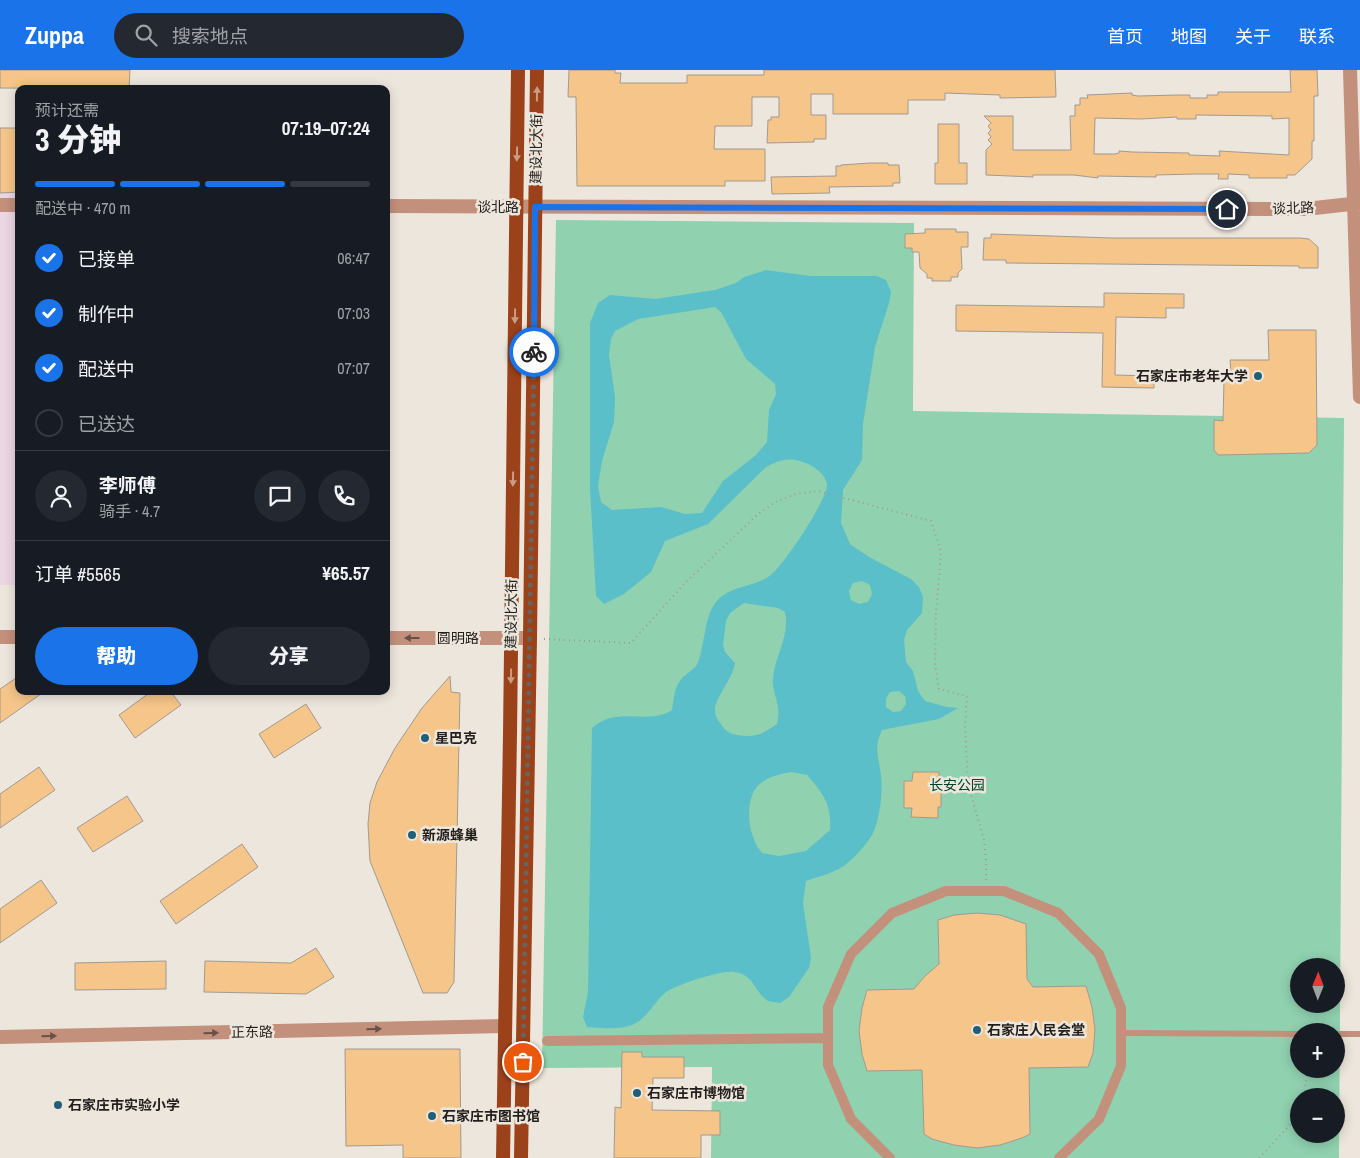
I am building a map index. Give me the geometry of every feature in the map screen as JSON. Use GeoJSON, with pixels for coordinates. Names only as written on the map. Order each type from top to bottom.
{"type":"FeatureCollection","features":[{"type":"Feature","properties":{"kind":"main road","name":"建设北大街"},"geometry":{"type":"LineString","coordinates":[[503,1158],[518,70]]}},
{"type":"Feature","properties":{"kind":"main road","name":"建设北大街"},"geometry":{"type":"LineString","coordinates":[[521,1158],[537,70]]}},
{"type":"Feature","properties":{"kind":"street"},"geometry":{"type":"LineString","coordinates":[[1350,70],[1357,203],[1360,397]]}},
{"type":"Feature","properties":{"kind":"street","name":"谈北路"},"geometry":{"type":"LineString","coordinates":[[390,206],[1306,209],[1357,203]]}},
{"type":"Feature","properties":{"kind":"street"},"geometry":{"type":"LineString","coordinates":[[0,205],[15,205]]}},
{"type":"Feature","properties":{"kind":"street"},"geometry":{"type":"LineString","coordinates":[[0,637],[15,637]]}},
{"type":"Feature","properties":{"kind":"street","name":"圆明路"},"geometry":{"type":"LineString","coordinates":[[390,638],[530,638]]}},
{"type":"Feature","properties":{"kind":"street"},"geometry":{"type":"LineString","coordinates":[[890,1158],[851,1119],[828,1065],[828,1007],[851,954],[892,913],[946,891],[1004,891],[1058,913],[1099,954],[1121,1008],[1121,1066],[1099,1119],[1060,1158]]}},
{"type":"Feature","properties":{"kind":"street","name":"正东路"},"geometry":{"type":"LineString","coordinates":[[0,1037],[505,1026]]}},
{"type":"Feature","properties":{"kind":"street"},"geometry":{"type":"LineString","coordinates":[[547,1041],[828,1038]]}},
{"type":"Feature","properties":{"kind":"lane"},"geometry":{"type":"LineString","coordinates":[[1122,1033],[1290,1034]]}},
{"type":"Feature","properties":{"kind":"lane"},"geometry":{"type":"LineString","coordinates":[[1345,1034],[1360,1034]]}},
{"type":"Feature","properties":{"kind":"path"},"geometry":{"type":"LineString","coordinates":[[530,638],[631,644],[686,582],[757,515],[775,502],[796,494],[818,491],[931,521],[941,552],[936,614],[935,664],[939,689],[967,696],[965,727],[968,784],[984,840],[986,891]]}},
{"type":"Feature","properties":{"kind":"path"},"geometry":{"type":"LineString","coordinates":[[1259,1158],[1290,1123]]}},
{"type":"Feature","properties":{"kind":"shaded area"},"geometry":{"type":"Polygon","coordinates":[[[0,151],[15,152],[15,585],[0,585],[0,151]]]}},
{"type":"Feature","properties":{"kind":"green space","name":"长安公园"},"geometry":{"type":"Polygon","coordinates":[[[556,220],[914,223],[913,411],[1344,418],[1340,958],[1290,958],[1290,1013],[1340,1013],[1340,1023],[1290,1023],[1290,1078],[1340,1078],[1339,1088],[1290,1088],[1290,1143],[1339,1143],[1339,1158],[711,1158],[712,1067],[542,1068],[556,220]]]}},
{"type":"Feature","properties":{"kind":"water"},"geometry":{"type":"Polygon","coordinates":[[[766,270],[810,276],[877,276],[886,280],[891,292],[875,347],[863,424],[862,460],[843,490],[841,523],[850,544],[869,557],[911,579],[919,587],[923,597],[922,613],[907,630],[904,640],[906,662],[913,671],[918,691],[925,701],[958,708],[939,719],[882,730],[877,748],[882,782],[881,797],[875,827],[871,837],[864,846],[846,864],[833,872],[806,881],[803,903],[811,958],[809,968],[789,997],[780,1003],[768,1001],[750,980],[741,973],[719,973],[670,990],[638,1022],[632,1025],[616,1028],[587,1027],[583,1017],[588,992],[592,728],[602,721],[612,718],[622,716],[653,716],[672,710],[677,685],[698,662],[707,622],[717,601],[728,592],[762,580],[775,571],[812,519],[820,505],[827,485],[821,473],[804,462],[786,460],[765,468],[708,524],[665,541],[651,572],[624,594],[604,604],[596,596],[590,488],[590,323],[598,303],[610,295],[655,299],[715,290],[736,283],[744,277],[766,270]],[[715,307],[638,319],[615,331],[611,339],[609,355],[615,397],[614,422],[602,461],[598,486],[601,502],[612,510],[661,507],[685,514],[702,513],[723,481],[756,455],[767,442],[769,410],[776,394],[775,384],[746,359],[721,312],[715,307]],[[862,581],[853,583],[849,591],[851,600],[859,604],[868,602],[872,594],[870,585],[862,581]],[[744,603],[730,613],[726,621],[723,645],[725,652],[735,663],[734,669],[718,699],[715,710],[716,714],[729,732],[743,736],[763,733],[777,724],[778,710],[773,678],[786,629],[785,612],[778,608],[744,603]],[[899,691],[890,692],[886,699],[886,707],[893,712],[901,711],[906,704],[905,696],[899,691]],[[791,772],[775,776],[761,783],[756,788],[750,801],[750,825],[757,846],[762,853],[779,856],[806,851],[830,830],[828,806],[822,794],[807,775],[791,772]]]}},
{"type":"Feature","properties":{"kind":"building"},"geometry":{"type":"Polygon","coordinates":[[[0,70],[130,70],[129,85],[15,85],[15,88],[0,88],[0,70]]]}},
{"type":"Feature","properties":{"kind":"building"},"geometry":{"type":"Polygon","coordinates":[[[569,70],[615,70],[615,73],[621,73],[620,83],[687,83],[687,75],[764,75],[764,70],[1055,70],[1056,97],[1000,98],[1000,95],[945,93],[945,100],[908,100],[908,114],[833,114],[833,94],[811,94],[811,115],[826,115],[826,139],[814,139],[814,142],[767,143],[768,120],[771,120],[771,117],[779,117],[779,97],[752,97],[752,126],[715,126],[714,149],[765,149],[765,181],[725,181],[725,186],[577,186],[576,97],[568,97],[569,70]]]}},
{"type":"Feature","properties":{"kind":"building"},"geometry":{"type":"Polygon","coordinates":[[[1290,70],[1317,70],[1318,96],[1314,96],[1312,159],[1295,175],[1287,175],[1287,178],[1249,178],[1249,175],[1228,174],[1228,179],[1218,179],[1219,174],[1156,175],[1156,177],[1098,176],[1098,178],[1074,175],[1033,175],[1033,177],[986,175],[986,150],[992,144],[988,140],[991,137],[988,133],[991,130],[988,126],[991,123],[984,116],[1013,116],[1013,150],[1071,150],[1070,116],[1075,116],[1075,105],[1080,105],[1080,98],[1088,98],[1087,95],[1132,93],[1132,95],[1138,96],[1190,95],[1190,98],[1207,98],[1207,95],[1218,95],[1218,92],[1291,92],[1290,70]],[[1196,115],[1196,119],[1177,119],[1177,117],[1141,119],[1095,118],[1094,154],[1115,154],[1119,153],[1119,151],[1220,156],[1219,151],[1289,155],[1289,118],[1272,119],[1272,116],[1196,115]]]}},
{"type":"Feature","properties":{"kind":"building"},"geometry":{"type":"Polygon","coordinates":[[[938,124],[959,124],[959,163],[967,163],[967,184],[935,184],[935,163],[938,163],[938,124]]]}},
{"type":"Feature","properties":{"kind":"building"},"geometry":{"type":"Polygon","coordinates":[[[0,128],[15,128],[15,192],[0,193],[0,128]]]}},
{"type":"Feature","properties":{"kind":"building"},"geometry":{"type":"Polygon","coordinates":[[[870,163],[899,165],[900,183],[893,183],[893,186],[829,187],[830,193],[772,194],[771,177],[836,176],[836,166],[870,163]]]}},
{"type":"Feature","properties":{"kind":"building"},"geometry":{"type":"Polygon","coordinates":[[[925,229],[956,229],[956,232],[968,232],[968,247],[961,247],[962,269],[958,273],[958,277],[951,277],[951,281],[932,281],[932,278],[927,278],[927,274],[920,268],[919,252],[912,252],[912,248],[905,248],[905,234],[925,233],[925,229]]]}},
{"type":"Feature","properties":{"kind":"building"},"geometry":{"type":"Polygon","coordinates":[[[991,234],[1112,238],[1300,238],[1309,239],[1318,247],[1318,268],[1299,268],[1299,266],[1006,263],[1006,260],[983,260],[984,238],[991,238],[991,234]]]}},
{"type":"Feature","properties":{"kind":"building"},"geometry":{"type":"Polygon","coordinates":[[[1104,293],[1184,294],[1184,308],[1166,308],[1166,318],[1116,317],[1115,375],[1154,376],[1154,388],[1102,387],[1103,333],[956,331],[956,305],[1104,307],[1104,293]]]}},
{"type":"Feature","properties":{"kind":"building"},"geometry":{"type":"Polygon","coordinates":[[[1268,330],[1316,330],[1317,445],[1309,453],[1218,455],[1214,450],[1214,420],[1223,421],[1224,380],[1226,374],[1231,372],[1230,360],[1269,360],[1268,330]]]}},
{"type":"Feature","properties":{"kind":"building","name":"新源蜂巢"},"geometry":{"type":"Polygon","coordinates":[[[450,676],[451,692],[460,693],[454,982],[447,993],[423,993],[370,861],[368,824],[370,803],[377,782],[395,748],[422,708],[450,676]]]}},
{"type":"Feature","properties":{"kind":"building"},"geometry":{"type":"Polygon","coordinates":[[[15,679],[15,695],[39,695],[0,723],[0,689],[15,679]]]}},
{"type":"Feature","properties":{"kind":"building"},"geometry":{"type":"Polygon","coordinates":[[[146,695],[173,695],[181,705],[135,738],[119,715],[146,695]]]}},
{"type":"Feature","properties":{"kind":"building"},"geometry":{"type":"Polygon","coordinates":[[[306,704],[321,728],[274,758],[259,734],[306,704]]]}},
{"type":"Feature","properties":{"kind":"building"},"geometry":{"type":"Polygon","coordinates":[[[39,767],[55,790],[0,828],[0,794],[39,767]]]}},
{"type":"Feature","properties":{"kind":"building"},"geometry":{"type":"Polygon","coordinates":[[[913,772],[939,772],[941,807],[938,807],[938,818],[911,817],[912,808],[904,808],[904,781],[912,781],[913,772]]]}},
{"type":"Feature","properties":{"kind":"building"},"geometry":{"type":"Polygon","coordinates":[[[127,796],[143,821],[93,852],[77,828],[127,796]]]}},
{"type":"Feature","properties":{"kind":"building"},"geometry":{"type":"Polygon","coordinates":[[[242,844],[258,867],[176,924],[160,901],[242,844]]]}},
{"type":"Feature","properties":{"kind":"building"},"geometry":{"type":"Polygon","coordinates":[[[41,880],[57,903],[0,943],[0,909],[41,880]]]}},
{"type":"Feature","properties":{"kind":"building","name":"石家庄人民会堂"},"geometry":{"type":"Polygon","coordinates":[[[977,913],[1000,915],[1026,924],[1027,979],[1033,987],[1086,986],[1092,1007],[1095,1030],[1093,1053],[1088,1067],[1029,1068],[1030,1134],[1000,1145],[977,1148],[954,1145],[932,1139],[924,1134],[922,1070],[867,1071],[862,1054],[859,1031],[867,990],[914,989],[939,964],[938,920],[954,915],[977,913]]]}},
{"type":"Feature","properties":{"kind":"building"},"geometry":{"type":"Polygon","coordinates":[[[316,948],[334,977],[306,994],[204,992],[205,961],[291,963],[316,948]]]}},
{"type":"Feature","properties":{"kind":"building"},"geometry":{"type":"Polygon","coordinates":[[[166,961],[166,989],[75,990],[75,963],[166,961]]]}},
{"type":"Feature","properties":{"kind":"building","name":"石家庄市图书馆"},"geometry":{"type":"Polygon","coordinates":[[[345,1049],[460,1049],[461,1158],[403,1158],[403,1145],[346,1146],[345,1049]]]}},
{"type":"Feature","properties":{"kind":"building","name":"石家庄市博物馆"},"geometry":{"type":"Polygon","coordinates":[[[622,1052],[642,1052],[642,1057],[684,1057],[684,1078],[653,1078],[652,1110],[720,1111],[720,1135],[701,1135],[701,1158],[614,1158],[615,1107],[621,1108],[622,1052]]]}},
{"type":"Feature","properties":{"kind":"way so far"},"geometry":{"type":"LineString","coordinates":[[523,1062],[534,352]]}},
{"type":"Feature","properties":{"kind":"place","name":"石家庄市老年大学"},"geometry":{"type":"Point","coordinates":[1258,376]}},
{"type":"Feature","properties":{"kind":"place","name":"星巴克"},"geometry":{"type":"Point","coordinates":[425,738]}},
{"type":"Feature","properties":{"kind":"place","name":"新源蜂巢"},"geometry":{"type":"Point","coordinates":[412,835]}},
{"type":"Feature","properties":{"kind":"place","name":"石家庄人民会堂"},"geometry":{"type":"Point","coordinates":[977,1030]}},
{"type":"Feature","properties":{"kind":"place","name":"石家庄市博物馆"},"geometry":{"type":"Point","coordinates":[637,1093]}},
{"type":"Feature","properties":{"kind":"place","name":"石家庄市实验小学"},"geometry":{"type":"Point","coordinates":[58,1105]}},
{"type":"Feature","properties":{"kind":"place","name":"石家庄市图书馆"},"geometry":{"type":"Point","coordinates":[432,1116]}},
{"type":"Feature","properties":{"kind":"route"},"geometry":{"type":"LineString","coordinates":[[534,352],[535,207],[1227,209]]}}]}
